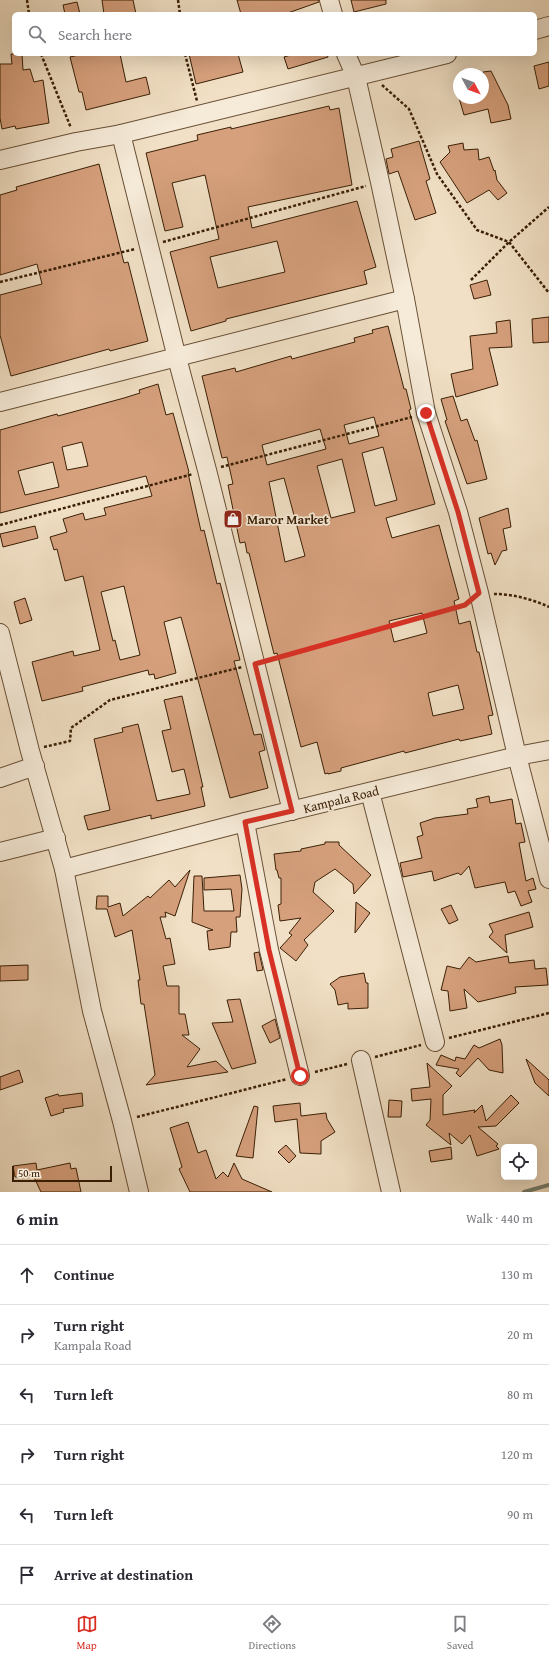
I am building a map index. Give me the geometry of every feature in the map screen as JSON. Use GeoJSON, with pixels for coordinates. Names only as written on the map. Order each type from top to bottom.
{"type":"FeatureCollection","features":[{"type":"Feature","properties":{"kind":"street"},"geometry":{"type":"LineString","coordinates":[[329,0],[332,12]]}},
{"type":"Feature","properties":{"kind":"street"},"geometry":{"type":"LineString","coordinates":[[537,29],[549,26]]}},
{"type":"Feature","properties":{"kind":"street"},"geometry":{"type":"LineString","coordinates":[[348,56],[363,75],[380,182],[405,299],[426,413],[458,512],[479,593],[517,756],[549,879]]}},
{"type":"Feature","properties":{"kind":"street"},"geometry":{"type":"LineString","coordinates":[[0,160],[76,142],[121,134],[439,56]]}},
{"type":"Feature","properties":{"kind":"street"},"geometry":{"type":"LineString","coordinates":[[121,134],[292,811]]}},
{"type":"Feature","properties":{"kind":"street"},"geometry":{"type":"LineString","coordinates":[[0,402],[405,299]]}},
{"type":"Feature","properties":{"kind":"street"},"geometry":{"type":"LineString","coordinates":[[0,632],[64,868],[92,1011],[122,1121],[139,1192]]}},
{"type":"Feature","properties":{"kind":"street","name":"Kampala Road"},"geometry":{"type":"LineString","coordinates":[[64,868],[245,822],[517,756],[549,750]]}},
{"type":"Feature","properties":{"kind":"street"},"geometry":{"type":"LineString","coordinates":[[0,778],[33,758]]}},
{"type":"Feature","properties":{"kind":"street"},"geometry":{"type":"LineString","coordinates":[[370,792],[435,1042]]}},
{"type":"Feature","properties":{"kind":"street"},"geometry":{"type":"LineString","coordinates":[[245,822],[269,950],[300,1076]]}},
{"type":"Feature","properties":{"kind":"street"},"geometry":{"type":"LineString","coordinates":[[0,852],[56,838]]}},
{"type":"Feature","properties":{"kind":"street"},"geometry":{"type":"LineString","coordinates":[[361,1060],[391,1192]]}},
{"type":"Feature","properties":{"kind":"path"},"geometry":{"type":"LineString","coordinates":[[27,0],[29,12]]}},
{"type":"Feature","properties":{"kind":"path"},"geometry":{"type":"LineString","coordinates":[[178,0],[180,12]]}},
{"type":"Feature","properties":{"kind":"path"},"geometry":{"type":"LineString","coordinates":[[42,56],[76,142]]}},
{"type":"Feature","properties":{"kind":"path"},"geometry":{"type":"LineString","coordinates":[[185,56],[200,115]]}},
{"type":"Feature","properties":{"kind":"path"},"geometry":{"type":"LineString","coordinates":[[363,75],[409,109],[437,174],[477,230],[508,242],[549,293]]}},
{"type":"Feature","properties":{"kind":"path"},"geometry":{"type":"LineString","coordinates":[[0,282],[149,245],[380,182]]}},
{"type":"Feature","properties":{"kind":"path"},"geometry":{"type":"LineString","coordinates":[[471,280],[508,242],[549,207]]}},
{"type":"Feature","properties":{"kind":"path"},"geometry":{"type":"LineString","coordinates":[[33,758],[70,741],[71,728],[110,700],[255,664],[465,605],[479,593],[505,594],[539,602],[549,608]]}},
{"type":"Feature","properties":{"kind":"path"},"geometry":{"type":"LineString","coordinates":[[122,1121],[549,1013]]}},
{"type":"Feature","properties":{"kind":"building"},"geometry":{"type":"Polygon","coordinates":[[[102,0],[133,0],[136,12],[104,12],[102,0]]]}},
{"type":"Feature","properties":{"kind":"building"},"geometry":{"type":"Polygon","coordinates":[[[237,0],[319,0],[319,2],[291,12],[240,12],[237,0]]]}},
{"type":"Feature","properties":{"kind":"building"},"geometry":{"type":"Polygon","coordinates":[[[351,0],[386,0],[386,4],[354,12],[351,0]]]}},
{"type":"Feature","properties":{"kind":"building"},"geometry":{"type":"Polygon","coordinates":[[[77,2],[80,12],[65,12],[63,5],[77,2]]]}},
{"type":"Feature","properties":{"kind":"building"},"geometry":{"type":"Polygon","coordinates":[[[11,54],[12,56],[22,56],[23,70],[30,69],[34,82],[43,80],[49,123],[16,129],[15,126],[2,129],[0,118],[0,64],[12,64],[11,54]]]}},
{"type":"Feature","properties":{"kind":"building"},"geometry":{"type":"Polygon","coordinates":[[[120,56],[126,82],[146,77],[150,94],[86,110],[82,92],[79,92],[70,57],[120,56]]]}},
{"type":"Feature","properties":{"kind":"building"},"geometry":{"type":"Polygon","coordinates":[[[189,56],[239,56],[243,72],[196,84],[189,56]]]}},
{"type":"Feature","properties":{"kind":"building"},"geometry":{"type":"Polygon","coordinates":[[[328,56],[328,57],[288,69],[284,57],[328,56]]]}},
{"type":"Feature","properties":{"kind":"building"},"geometry":{"type":"Polygon","coordinates":[[[549,62],[549,86],[539,89],[534,66],[549,62]]]}},
{"type":"Feature","properties":{"kind":"building"},"geometry":{"type":"Polygon","coordinates":[[[489,71],[491,71],[508,105],[511,119],[491,123],[488,109],[464,115],[461,104],[489,104],[489,71]]]}},
{"type":"Feature","properties":{"kind":"building"},"geometry":{"type":"Polygon","coordinates":[[[329,106],[330,110],[339,108],[352,185],[248,207],[252,228],[357,201],[376,267],[364,271],[367,284],[226,319],[226,321],[191,331],[170,252],[219,239],[205,175],[172,183],[183,227],[165,231],[146,153],[198,140],[197,135],[231,127],[231,129],[329,106]],[[277,241],[210,257],[218,288],[285,272],[277,241]]]}},
{"type":"Feature","properties":{"kind":"building"},"geometry":{"type":"Polygon","coordinates":[[[419,141],[430,179],[426,181],[436,213],[415,220],[398,171],[389,174],[386,159],[393,157],[391,149],[419,141]]]}},
{"type":"Feature","properties":{"kind":"building"},"geometry":{"type":"Polygon","coordinates":[[[463,143],[464,150],[478,149],[479,160],[489,157],[494,171],[495,170],[497,180],[507,193],[498,200],[489,190],[467,203],[440,162],[450,152],[448,146],[463,143]]]}},
{"type":"Feature","properties":{"kind":"building"},"geometry":{"type":"Polygon","coordinates":[[[99,164],[124,263],[128,262],[148,341],[110,351],[109,349],[11,376],[0,335],[0,295],[42,284],[37,264],[0,275],[0,195],[17,190],[16,187],[99,164]]]}},
{"type":"Feature","properties":{"kind":"building"},"geometry":{"type":"Polygon","coordinates":[[[487,280],[491,295],[474,299],[470,285],[487,280]]]}},
{"type":"Feature","properties":{"kind":"building"},"geometry":{"type":"Polygon","coordinates":[[[549,317],[549,342],[533,343],[532,319],[549,317]]]}},
{"type":"Feature","properties":{"kind":"building"},"geometry":{"type":"Polygon","coordinates":[[[510,320],[512,347],[489,348],[498,385],[456,397],[451,374],[473,369],[470,336],[497,333],[496,322],[510,320]]]}},
{"type":"Feature","properties":{"kind":"building"},"geometry":{"type":"Polygon","coordinates":[[[388,326],[404,389],[406,389],[411,409],[409,410],[435,504],[386,518],[392,538],[439,525],[459,599],[454,601],[459,624],[470,621],[477,652],[479,652],[493,715],[488,716],[492,734],[460,741],[459,739],[405,753],[404,751],[341,768],[341,771],[325,774],[317,742],[301,747],[277,653],[274,654],[249,553],[247,553],[245,542],[240,543],[228,485],[233,484],[227,457],[222,458],[202,376],[235,368],[236,372],[291,356],[292,359],[355,342],[354,338],[373,333],[372,330],[388,326]],[[374,417],[344,425],[349,444],[379,436],[374,417]],[[320,429],[262,445],[267,465],[326,449],[320,429]],[[383,447],[362,453],[375,506],[397,500],[383,447]],[[342,459],[317,466],[331,518],[355,512],[342,459]],[[284,478],[269,482],[285,562],[305,556],[284,478]],[[422,613],[389,621],[394,642],[427,633],[422,613]],[[458,685],[428,693],[433,716],[464,709],[458,685]]]}},
{"type":"Feature","properties":{"kind":"building"},"geometry":{"type":"Polygon","coordinates":[[[158,384],[166,415],[173,413],[189,472],[201,531],[204,530],[217,584],[220,583],[240,660],[234,661],[254,735],[261,734],[265,750],[259,752],[268,788],[230,798],[181,617],[164,622],[176,673],[155,679],[154,674],[149,675],[148,670],[82,687],[83,691],[42,701],[32,662],[73,651],[74,656],[100,650],[83,576],[65,581],[57,549],[54,550],[50,537],[67,532],[63,519],[83,513],[85,520],[106,515],[104,508],[152,496],[146,476],[0,513],[0,430],[57,414],[58,416],[124,398],[140,393],[139,390],[158,384]],[[82,442],[62,447],[67,470],[88,466],[82,442]],[[53,462],[18,471],[25,495],[59,487],[53,462]],[[124,586],[101,592],[113,641],[115,640],[120,660],[140,655],[124,586]]]}},
{"type":"Feature","properties":{"kind":"building"},"geometry":{"type":"Polygon","coordinates":[[[453,396],[461,421],[467,419],[475,441],[477,440],[487,479],[467,484],[445,421],[447,420],[441,399],[453,396]]]}},
{"type":"Feature","properties":{"kind":"building"},"geometry":{"type":"Polygon","coordinates":[[[508,508],[511,527],[503,529],[507,550],[502,551],[495,565],[491,553],[488,554],[479,518],[508,508]]]}},
{"type":"Feature","properties":{"kind":"building"},"geometry":{"type":"Polygon","coordinates":[[[35,526],[38,538],[3,547],[0,534],[35,526]]]}},
{"type":"Feature","properties":{"kind":"building"},"geometry":{"type":"Polygon","coordinates":[[[25,598],[32,620],[20,624],[14,602],[25,598]]]}},
{"type":"Feature","properties":{"kind":"building"},"geometry":{"type":"Polygon","coordinates":[[[182,696],[203,787],[201,787],[205,806],[151,819],[151,815],[88,830],[84,816],[110,810],[94,739],[123,732],[122,728],[138,724],[157,801],[190,794],[184,769],[172,772],[162,731],[171,729],[164,700],[182,696]]]}},
{"type":"Feature","properties":{"kind":"building"},"geometry":{"type":"Polygon","coordinates":[[[489,796],[490,803],[512,799],[516,824],[521,823],[525,842],[519,843],[526,881],[533,878],[536,889],[528,891],[532,902],[521,906],[515,891],[508,893],[505,882],[475,888],[469,866],[461,875],[458,873],[434,881],[432,871],[403,877],[400,863],[422,858],[417,837],[423,835],[420,823],[435,818],[468,814],[467,809],[478,807],[476,799],[489,796]]]}},
{"type":"Feature","properties":{"kind":"building"},"geometry":{"type":"Polygon","coordinates":[[[325,842],[339,842],[339,845],[371,875],[354,894],[353,884],[335,869],[315,882],[313,892],[334,911],[304,940],[308,945],[296,961],[280,948],[292,935],[289,933],[301,918],[280,921],[278,905],[281,904],[281,878],[279,878],[276,870],[274,854],[301,851],[301,849],[325,844],[325,842]]]}},
{"type":"Feature","properties":{"kind":"building"},"geometry":{"type":"Polygon","coordinates":[[[190,870],[175,916],[165,912],[166,917],[160,917],[166,939],[170,938],[175,964],[163,966],[167,986],[179,986],[179,1014],[185,1014],[189,1035],[182,1035],[200,1049],[187,1067],[216,1061],[228,1072],[146,1085],[155,1075],[144,1004],[141,1004],[138,980],[140,980],[132,930],[115,937],[107,909],[96,909],[97,896],[108,896],[108,907],[120,903],[123,916],[148,896],[150,898],[169,880],[175,887],[190,870]]]}},
{"type":"Feature","properties":{"kind":"building"},"geometry":{"type":"Polygon","coordinates":[[[240,875],[242,889],[240,917],[236,917],[237,932],[231,932],[230,947],[209,950],[207,931],[213,930],[192,922],[194,876],[202,876],[204,911],[234,911],[231,889],[204,890],[204,878],[240,875]]]}},
{"type":"Feature","properties":{"kind":"building"},"geometry":{"type":"Polygon","coordinates":[[[356,902],[370,913],[355,933],[356,902]]]}},
{"type":"Feature","properties":{"kind":"building"},"geometry":{"type":"Polygon","coordinates":[[[451,905],[458,920],[449,924],[441,909],[451,905]]]}},
{"type":"Feature","properties":{"kind":"building"},"geometry":{"type":"Polygon","coordinates":[[[529,912],[533,927],[505,935],[507,953],[489,937],[493,932],[489,924],[529,912]]]}},
{"type":"Feature","properties":{"kind":"building"},"geometry":{"type":"Polygon","coordinates":[[[259,952],[263,970],[257,971],[254,953],[259,952]]]}},
{"type":"Feature","properties":{"kind":"building"},"geometry":{"type":"Polygon","coordinates":[[[508,956],[509,963],[534,960],[535,969],[546,968],[548,985],[515,987],[516,993],[478,1002],[464,989],[467,1008],[450,1011],[448,991],[441,990],[447,966],[460,969],[469,957],[476,962],[508,956]]]}},
{"type":"Feature","properties":{"kind":"building"},"geometry":{"type":"Polygon","coordinates":[[[28,965],[28,980],[0,981],[0,966],[28,965]]]}},
{"type":"Feature","properties":{"kind":"building"},"geometry":{"type":"Polygon","coordinates":[[[364,973],[366,983],[368,983],[368,1008],[348,1009],[348,1003],[338,1005],[335,990],[330,984],[340,977],[364,973]]]}},
{"type":"Feature","properties":{"kind":"building"},"geometry":{"type":"Polygon","coordinates":[[[240,999],[256,1063],[232,1069],[212,1023],[233,1022],[227,1000],[240,999]]]}},
{"type":"Feature","properties":{"kind":"building"},"geometry":{"type":"Polygon","coordinates":[[[275,1019],[280,1038],[270,1043],[262,1026],[275,1019]]]}},
{"type":"Feature","properties":{"kind":"building"},"geometry":{"type":"Polygon","coordinates":[[[500,1039],[502,1045],[503,1073],[489,1070],[478,1058],[460,1077],[456,1073],[459,1069],[436,1065],[441,1055],[455,1061],[456,1057],[465,1059],[474,1045],[479,1048],[500,1039]]]}},
{"type":"Feature","properties":{"kind":"building"},"geometry":{"type":"Polygon","coordinates":[[[526,1059],[549,1080],[549,1096],[535,1083],[526,1059]]]}},
{"type":"Feature","properties":{"kind":"building"},"geometry":{"type":"Polygon","coordinates":[[[427,1063],[452,1086],[443,1095],[443,1115],[475,1110],[474,1113],[482,1105],[486,1121],[511,1095],[519,1103],[496,1126],[478,1127],[498,1144],[496,1146],[499,1149],[477,1156],[470,1135],[462,1144],[449,1133],[451,1145],[426,1125],[430,1120],[431,1099],[412,1101],[411,1089],[430,1087],[427,1063]]]}},
{"type":"Feature","properties":{"kind":"building"},"geometry":{"type":"Polygon","coordinates":[[[19,1070],[23,1082],[0,1090],[0,1077],[19,1070]]]}},
{"type":"Feature","properties":{"kind":"building"},"geometry":{"type":"Polygon","coordinates":[[[82,1093],[83,1106],[63,1109],[64,1112],[51,1116],[45,1098],[58,1094],[59,1096],[82,1093]]]}},
{"type":"Feature","properties":{"kind":"building"},"geometry":{"type":"Polygon","coordinates":[[[389,1100],[402,1101],[401,1117],[388,1117],[389,1100]]]}},
{"type":"Feature","properties":{"kind":"building"},"geometry":{"type":"Polygon","coordinates":[[[300,1103],[301,1116],[326,1113],[327,1119],[335,1132],[321,1141],[321,1154],[300,1153],[297,1119],[275,1122],[273,1106],[300,1103]]]}},
{"type":"Feature","properties":{"kind":"building"},"geometry":{"type":"Polygon","coordinates":[[[254,1106],[258,1107],[253,1158],[236,1156],[254,1106]]]}},
{"type":"Feature","properties":{"kind":"building"},"geometry":{"type":"Polygon","coordinates":[[[188,1122],[198,1153],[206,1150],[216,1179],[223,1172],[228,1177],[234,1163],[242,1179],[272,1192],[190,1192],[179,1169],[182,1167],[170,1128],[188,1122]]]}},
{"type":"Feature","properties":{"kind":"building"},"geometry":{"type":"Polygon","coordinates":[[[286,1145],[296,1156],[289,1163],[278,1152],[286,1145]]]}},
{"type":"Feature","properties":{"kind":"building"},"geometry":{"type":"Polygon","coordinates":[[[451,1147],[452,1159],[431,1162],[429,1151],[451,1147]]]}},
{"type":"Feature","properties":{"kind":"building"},"geometry":{"type":"Polygon","coordinates":[[[36,1163],[37,1170],[70,1163],[71,1169],[76,1168],[81,1192],[41,1192],[33,1175],[15,1177],[13,1166],[36,1163]]]}},
{"type":"Feature","properties":{"kind":"waterway"},"geometry":{"type":"LineString","coordinates":[[524,1192],[549,1185]]}},
{"type":"Feature","properties":{"kind":"place","name":"Maror Market"},"geometry":{"type":"Point","coordinates":[233,519]}},
{"type":"Feature","properties":{"kind":"route"},"geometry":{"type":"LineString","coordinates":[[300,1076],[269,950],[245,822],[292,811],[255,664],[465,605],[479,593],[458,512],[426,413]]}}]}
